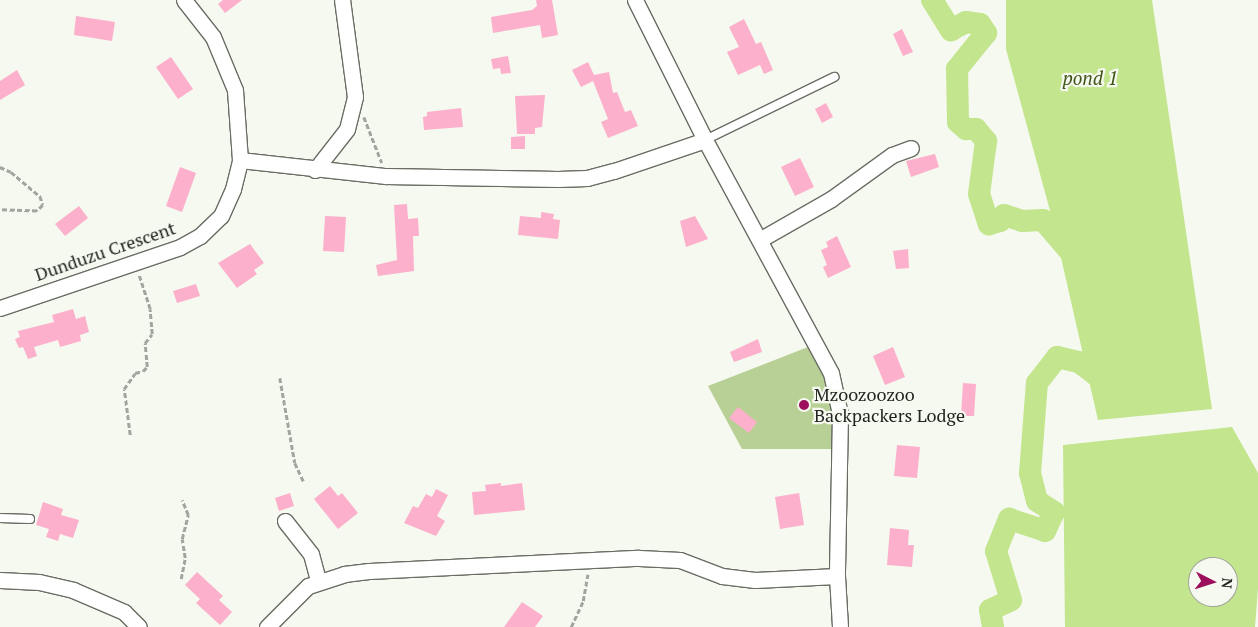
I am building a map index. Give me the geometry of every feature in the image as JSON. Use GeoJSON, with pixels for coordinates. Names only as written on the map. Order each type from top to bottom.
{"type":"FeatureCollection","features":[{"type":"Feature","properties":{"kind":"street","name":"Dunduzu Crescent"},"geometry":{"type":"LineString","coordinates":[[0,308],[134,261],[180,247],[221,216],[233,189],[240,160],[234,90],[213,37],[184,0]]}},
{"type":"Feature","properties":{"kind":"street"},"geometry":{"type":"LineString","coordinates":[[315,170],[347,129],[355,97],[342,0]]}},
{"type":"Feature","properties":{"kind":"street"},"geometry":{"type":"LineString","coordinates":[[635,0],[705,140],[761,239],[831,373],[836,392],[840,464],[837,576],[840,627]]}},
{"type":"Feature","properties":{"kind":"street"},"geometry":{"type":"LineString","coordinates":[[240,160],[315,170],[434,179],[587,178],[705,140]]}},
{"type":"Feature","properties":{"kind":"street"},"geometry":{"type":"LineString","coordinates":[[761,239],[831,199],[892,155],[911,148]]}},
{"type":"Feature","properties":{"kind":"street"},"geometry":{"type":"LineString","coordinates":[[286,521],[311,554],[318,581]]}},
{"type":"Feature","properties":{"kind":"street"},"geometry":{"type":"LineString","coordinates":[[266,627],[286,606],[318,581],[369,571],[591,560],[680,560],[722,576],[755,580],[837,576]]}},
{"type":"Feature","properties":{"kind":"street"},"geometry":{"type":"LineString","coordinates":[[0,580],[39,582],[73,590],[124,612],[139,627]]}},
{"type":"Feature","properties":{"kind":"lane"},"geometry":{"type":"LineString","coordinates":[[705,140],[834,77]]}},
{"type":"Feature","properties":{"kind":"lane"},"geometry":{"type":"LineString","coordinates":[[0,518],[30,519]]}},
{"type":"Feature","properties":{"kind":"path"},"geometry":{"type":"LineString","coordinates":[[355,97],[382,163],[387,167]]}},
{"type":"Feature","properties":{"kind":"path"},"geometry":{"type":"LineString","coordinates":[[0,167],[12,172],[40,196],[42,206],[37,211],[0,210]]}},
{"type":"Feature","properties":{"kind":"path"},"geometry":{"type":"LineString","coordinates":[[130,435],[124,389],[135,373],[143,371],[147,366],[145,343],[152,334],[150,309],[134,261]]}},
{"type":"Feature","properties":{"kind":"path"},"geometry":{"type":"LineString","coordinates":[[280,378],[295,463],[304,482]]}},
{"type":"Feature","properties":{"kind":"path"},"geometry":{"type":"LineString","coordinates":[[181,579],[185,558],[182,540],[188,515],[182,500]]}},
{"type":"Feature","properties":{"kind":"path"},"geometry":{"type":"LineString","coordinates":[[571,627],[583,601],[591,560]]}},
{"type":"Feature","properties":{"kind":"shaded area"},"geometry":{"type":"Polygon","coordinates":[[[813,345],[827,369],[837,449],[742,449],[708,386],[813,345]]]}},
{"type":"Feature","properties":{"kind":"water","name":"pond 1"},"geometry":{"type":"Polygon","coordinates":[[[1006,0],[1152,0],[1212,409],[1098,420],[1052,218],[1006,49],[1006,0]]]}},
{"type":"Feature","properties":{"kind":"water"},"geometry":{"type":"Polygon","coordinates":[[[1232,427],[1258,473],[1258,588],[1255,627],[1065,627],[1063,445],[1232,427]]]}},
{"type":"Feature","properties":{"kind":"building"},"geometry":{"type":"Polygon","coordinates":[[[223,0],[242,0],[225,13],[218,4],[223,0]]]}},
{"type":"Feature","properties":{"kind":"building"},"geometry":{"type":"Polygon","coordinates":[[[536,0],[552,0],[558,35],[542,38],[540,25],[493,33],[491,17],[532,10],[537,6],[536,0]]]}},
{"type":"Feature","properties":{"kind":"building"},"geometry":{"type":"Polygon","coordinates":[[[76,16],[115,22],[112,41],[74,35],[76,16]]]}},
{"type":"Feature","properties":{"kind":"building"},"geometry":{"type":"Polygon","coordinates":[[[744,19],[756,44],[761,42],[773,70],[764,74],[760,65],[738,75],[727,52],[739,47],[729,27],[744,19]]]}},
{"type":"Feature","properties":{"kind":"building"},"geometry":{"type":"Polygon","coordinates":[[[902,29],[913,52],[903,56],[893,34],[902,29]]]}},
{"type":"Feature","properties":{"kind":"building"},"geometry":{"type":"Polygon","coordinates":[[[508,56],[511,73],[501,74],[500,68],[493,69],[491,59],[508,56]]]}},
{"type":"Feature","properties":{"kind":"building"},"geometry":{"type":"Polygon","coordinates":[[[171,57],[193,89],[178,99],[156,67],[171,57]]]}},
{"type":"Feature","properties":{"kind":"building"},"geometry":{"type":"Polygon","coordinates":[[[588,62],[594,75],[609,72],[613,93],[617,92],[625,112],[631,110],[638,126],[608,138],[601,122],[608,119],[593,81],[581,87],[572,70],[588,62]]]}},
{"type":"Feature","properties":{"kind":"building"},"geometry":{"type":"Polygon","coordinates":[[[17,70],[25,85],[0,100],[0,81],[17,70]]]}},
{"type":"Feature","properties":{"kind":"building"},"geometry":{"type":"Polygon","coordinates":[[[545,95],[542,127],[535,128],[535,134],[517,134],[515,96],[545,95]]]}},
{"type":"Feature","properties":{"kind":"building"},"geometry":{"type":"Polygon","coordinates":[[[826,103],[833,117],[822,123],[815,109],[826,103]]]}},
{"type":"Feature","properties":{"kind":"building"},"geometry":{"type":"Polygon","coordinates":[[[461,108],[463,127],[424,130],[423,117],[427,116],[427,112],[461,108]]]}},
{"type":"Feature","properties":{"kind":"building"},"geometry":{"type":"Polygon","coordinates":[[[525,136],[525,149],[511,149],[511,137],[525,136]]]}},
{"type":"Feature","properties":{"kind":"building"},"geometry":{"type":"Polygon","coordinates":[[[935,154],[939,167],[911,177],[906,161],[935,154]]]}},
{"type":"Feature","properties":{"kind":"building"},"geometry":{"type":"Polygon","coordinates":[[[800,158],[814,187],[795,196],[781,167],[800,158]]]}},
{"type":"Feature","properties":{"kind":"building"},"geometry":{"type":"Polygon","coordinates":[[[180,167],[196,173],[182,212],[166,206],[180,167]]]}},
{"type":"Feature","properties":{"kind":"building"},"geometry":{"type":"Polygon","coordinates":[[[407,204],[408,219],[418,218],[419,236],[413,236],[414,271],[378,276],[376,265],[397,260],[394,205],[407,204]]]}},
{"type":"Feature","properties":{"kind":"building"},"geometry":{"type":"Polygon","coordinates":[[[79,206],[88,218],[65,236],[55,224],[79,206]]]}},
{"type":"Feature","properties":{"kind":"building"},"geometry":{"type":"Polygon","coordinates":[[[541,212],[554,214],[553,219],[560,220],[558,239],[518,235],[520,216],[541,218],[541,212]]]}},
{"type":"Feature","properties":{"kind":"building"},"geometry":{"type":"Polygon","coordinates":[[[325,216],[346,217],[344,252],[323,251],[325,216]]]}},
{"type":"Feature","properties":{"kind":"building"},"geometry":{"type":"Polygon","coordinates":[[[695,216],[708,239],[686,247],[680,221],[695,216]]]}},
{"type":"Feature","properties":{"kind":"building"},"geometry":{"type":"Polygon","coordinates":[[[837,236],[851,267],[828,278],[823,267],[827,265],[821,250],[828,247],[826,242],[837,236]]]}},
{"type":"Feature","properties":{"kind":"building"},"geometry":{"type":"Polygon","coordinates":[[[250,244],[264,263],[254,270],[257,274],[237,288],[218,263],[250,244]]]}},
{"type":"Feature","properties":{"kind":"building"},"geometry":{"type":"Polygon","coordinates":[[[908,249],[909,268],[896,269],[893,251],[908,249]]]}},
{"type":"Feature","properties":{"kind":"building"},"geometry":{"type":"Polygon","coordinates":[[[196,284],[200,296],[177,303],[173,291],[196,284]]]}},
{"type":"Feature","properties":{"kind":"building"},"geometry":{"type":"Polygon","coordinates":[[[73,309],[76,319],[85,316],[89,332],[80,335],[81,341],[60,347],[58,340],[34,347],[37,356],[28,359],[23,347],[19,348],[15,339],[20,337],[18,331],[54,322],[52,315],[73,309]]]}},
{"type":"Feature","properties":{"kind":"building"},"geometry":{"type":"Polygon","coordinates":[[[758,339],[762,352],[734,362],[730,352],[758,339]]]}},
{"type":"Feature","properties":{"kind":"building"},"geometry":{"type":"Polygon","coordinates":[[[893,347],[905,377],[885,385],[873,356],[893,347]]]}},
{"type":"Feature","properties":{"kind":"building"},"geometry":{"type":"Polygon","coordinates":[[[963,383],[976,384],[974,416],[961,416],[963,383]]]}},
{"type":"Feature","properties":{"kind":"building"},"geometry":{"type":"Polygon","coordinates":[[[738,407],[757,422],[749,433],[729,418],[738,407]]]}},
{"type":"Feature","properties":{"kind":"building"},"geometry":{"type":"Polygon","coordinates":[[[897,445],[920,447],[917,478],[894,476],[897,445]]]}},
{"type":"Feature","properties":{"kind":"building"},"geometry":{"type":"Polygon","coordinates":[[[501,483],[501,486],[522,483],[525,510],[474,515],[472,492],[486,491],[485,485],[501,483]]]}},
{"type":"Feature","properties":{"kind":"building"},"geometry":{"type":"Polygon","coordinates":[[[330,486],[338,496],[342,493],[358,513],[338,529],[314,499],[330,486]]]}},
{"type":"Feature","properties":{"kind":"building"},"geometry":{"type":"Polygon","coordinates":[[[436,489],[448,495],[437,516],[445,521],[436,536],[404,523],[413,506],[418,508],[426,494],[432,497],[436,489]]]}},
{"type":"Feature","properties":{"kind":"building"},"geometry":{"type":"Polygon","coordinates":[[[290,493],[294,506],[279,511],[275,498],[290,493]]]}},
{"type":"Feature","properties":{"kind":"building"},"geometry":{"type":"Polygon","coordinates":[[[799,493],[804,525],[780,529],[775,497],[799,493]]]}},
{"type":"Feature","properties":{"kind":"building"},"geometry":{"type":"Polygon","coordinates":[[[43,502],[63,509],[61,515],[79,520],[73,538],[60,534],[58,541],[46,537],[49,529],[36,525],[43,502]]]}},
{"type":"Feature","properties":{"kind":"building"},"geometry":{"type":"Polygon","coordinates":[[[890,528],[909,530],[908,545],[914,545],[912,567],[887,565],[890,528]]]}},
{"type":"Feature","properties":{"kind":"building"},"geometry":{"type":"Polygon","coordinates":[[[197,572],[223,596],[219,600],[232,612],[220,625],[196,603],[200,599],[185,585],[197,572]]]}},
{"type":"Feature","properties":{"kind":"building"},"geometry":{"type":"Polygon","coordinates":[[[522,602],[543,616],[535,627],[504,627],[522,602]]]}},
{"type":"Feature","properties":{"kind":"waterway"},"geometry":{"type":"LineString","coordinates":[[932,0],[951,30],[966,22],[980,24],[986,33],[957,69],[958,122],[966,129],[976,129],[986,141],[979,194],[989,224],[1000,221],[1004,215],[1022,221],[1043,220],[1072,254],[1077,252]]}},
{"type":"Feature","properties":{"kind":"waterway"},"geometry":{"type":"LineString","coordinates":[[993,627],[990,610],[1011,600],[996,551],[1009,519],[1045,531],[1054,512],[1037,501],[1030,473],[1037,383],[1057,357],[1079,362],[1096,375],[1112,367]]}},
{"type":"Feature","properties":{"kind":"place","name":"Mzoozoozoo Backpackers Lodge"},"geometry":{"type":"Point","coordinates":[804,405]}}]}
